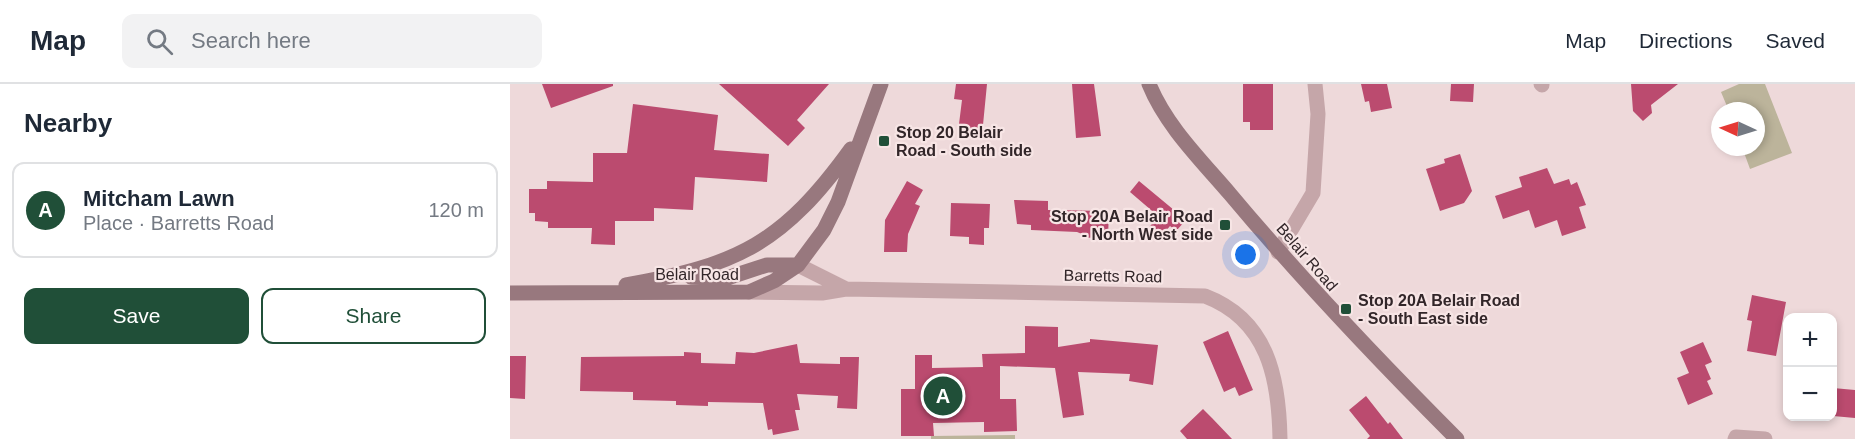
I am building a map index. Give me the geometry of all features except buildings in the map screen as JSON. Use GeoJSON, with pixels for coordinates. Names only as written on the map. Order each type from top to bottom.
{"type":"FeatureCollection","features":[{"type":"Feature","properties":{"kind":"main road","name":"Belair Road"},"geometry":{"type":"LineString","coordinates":[[510,293],[749,292],[774,281],[798,265],[824,230],[838,202],[881,84]]}},
{"type":"Feature","properties":{"kind":"main road","name":"Belair Road"},"geometry":{"type":"LineString","coordinates":[[1149,84],[1172,126],[1278,252],[1344,325],[1457,439]]}},
{"type":"Feature","properties":{"kind":"main road","name":"Belair Road"},"geometry":{"type":"LineString","coordinates":[[589,292],[673,276],[736,257],[779,229],[827,180],[860,137]]}},
{"type":"Feature","properties":{"kind":"main road"},"geometry":{"type":"LineString","coordinates":[[673,276],[727,278],[767,265],[798,265]]}},
{"type":"Feature","properties":{"kind":"street"},"geometry":{"type":"LineString","coordinates":[[1278,252],[1312,193],[1318,114],[1315,84]]}},
{"type":"Feature","properties":{"kind":"street","name":"Barretts Road"},"geometry":{"type":"LineString","coordinates":[[798,265],[846,289]]}},
{"type":"Feature","properties":{"kind":"street","name":"Barretts Road"},"geometry":{"type":"LineString","coordinates":[[749,292],[822,293],[846,289],[1204,296],[1225,304],[1246,321],[1263,347],[1274,372],[1280,403],[1280,439]]}},
{"type":"Feature","properties":{"kind":"street"},"geometry":{"type":"LineString","coordinates":[[1735,439],[1744,437],[1765,439]]}},
{"type":"Feature","properties":{"kind":"shaded area"},"geometry":{"type":"Polygon","coordinates":[[[1739,84],[1765,84],[1792,153],[1750,169],[1745,156],[1765,156],[1765,102],[1725,102],[1721,92],[1739,84]]]}},
{"type":"Feature","properties":{"kind":"shaded area"},"geometry":{"type":"Polygon","coordinates":[[[1015,435],[1015,439],[931,439],[931,436],[1015,435]]]}},
{"type":"Feature","properties":{"kind":"place","name":"Stop 20 Belair Road - South side"},"geometry":{"type":"Point","coordinates":[884,141]}},
{"type":"Feature","properties":{"kind":"place","name":"Stop 20A Belair Road - North West side"},"geometry":{"type":"Point","coordinates":[1225,225]}},
{"type":"Feature","properties":{"kind":"place","name":"Stop 20A Belair Road - South East side"},"geometry":{"type":"Point","coordinates":[1346,309]}},
{"type":"Feature","properties":{"kind":"place","name":"Mitcham Lawn"},"geometry":{"type":"Point","coordinates":[943,396]}}]}
